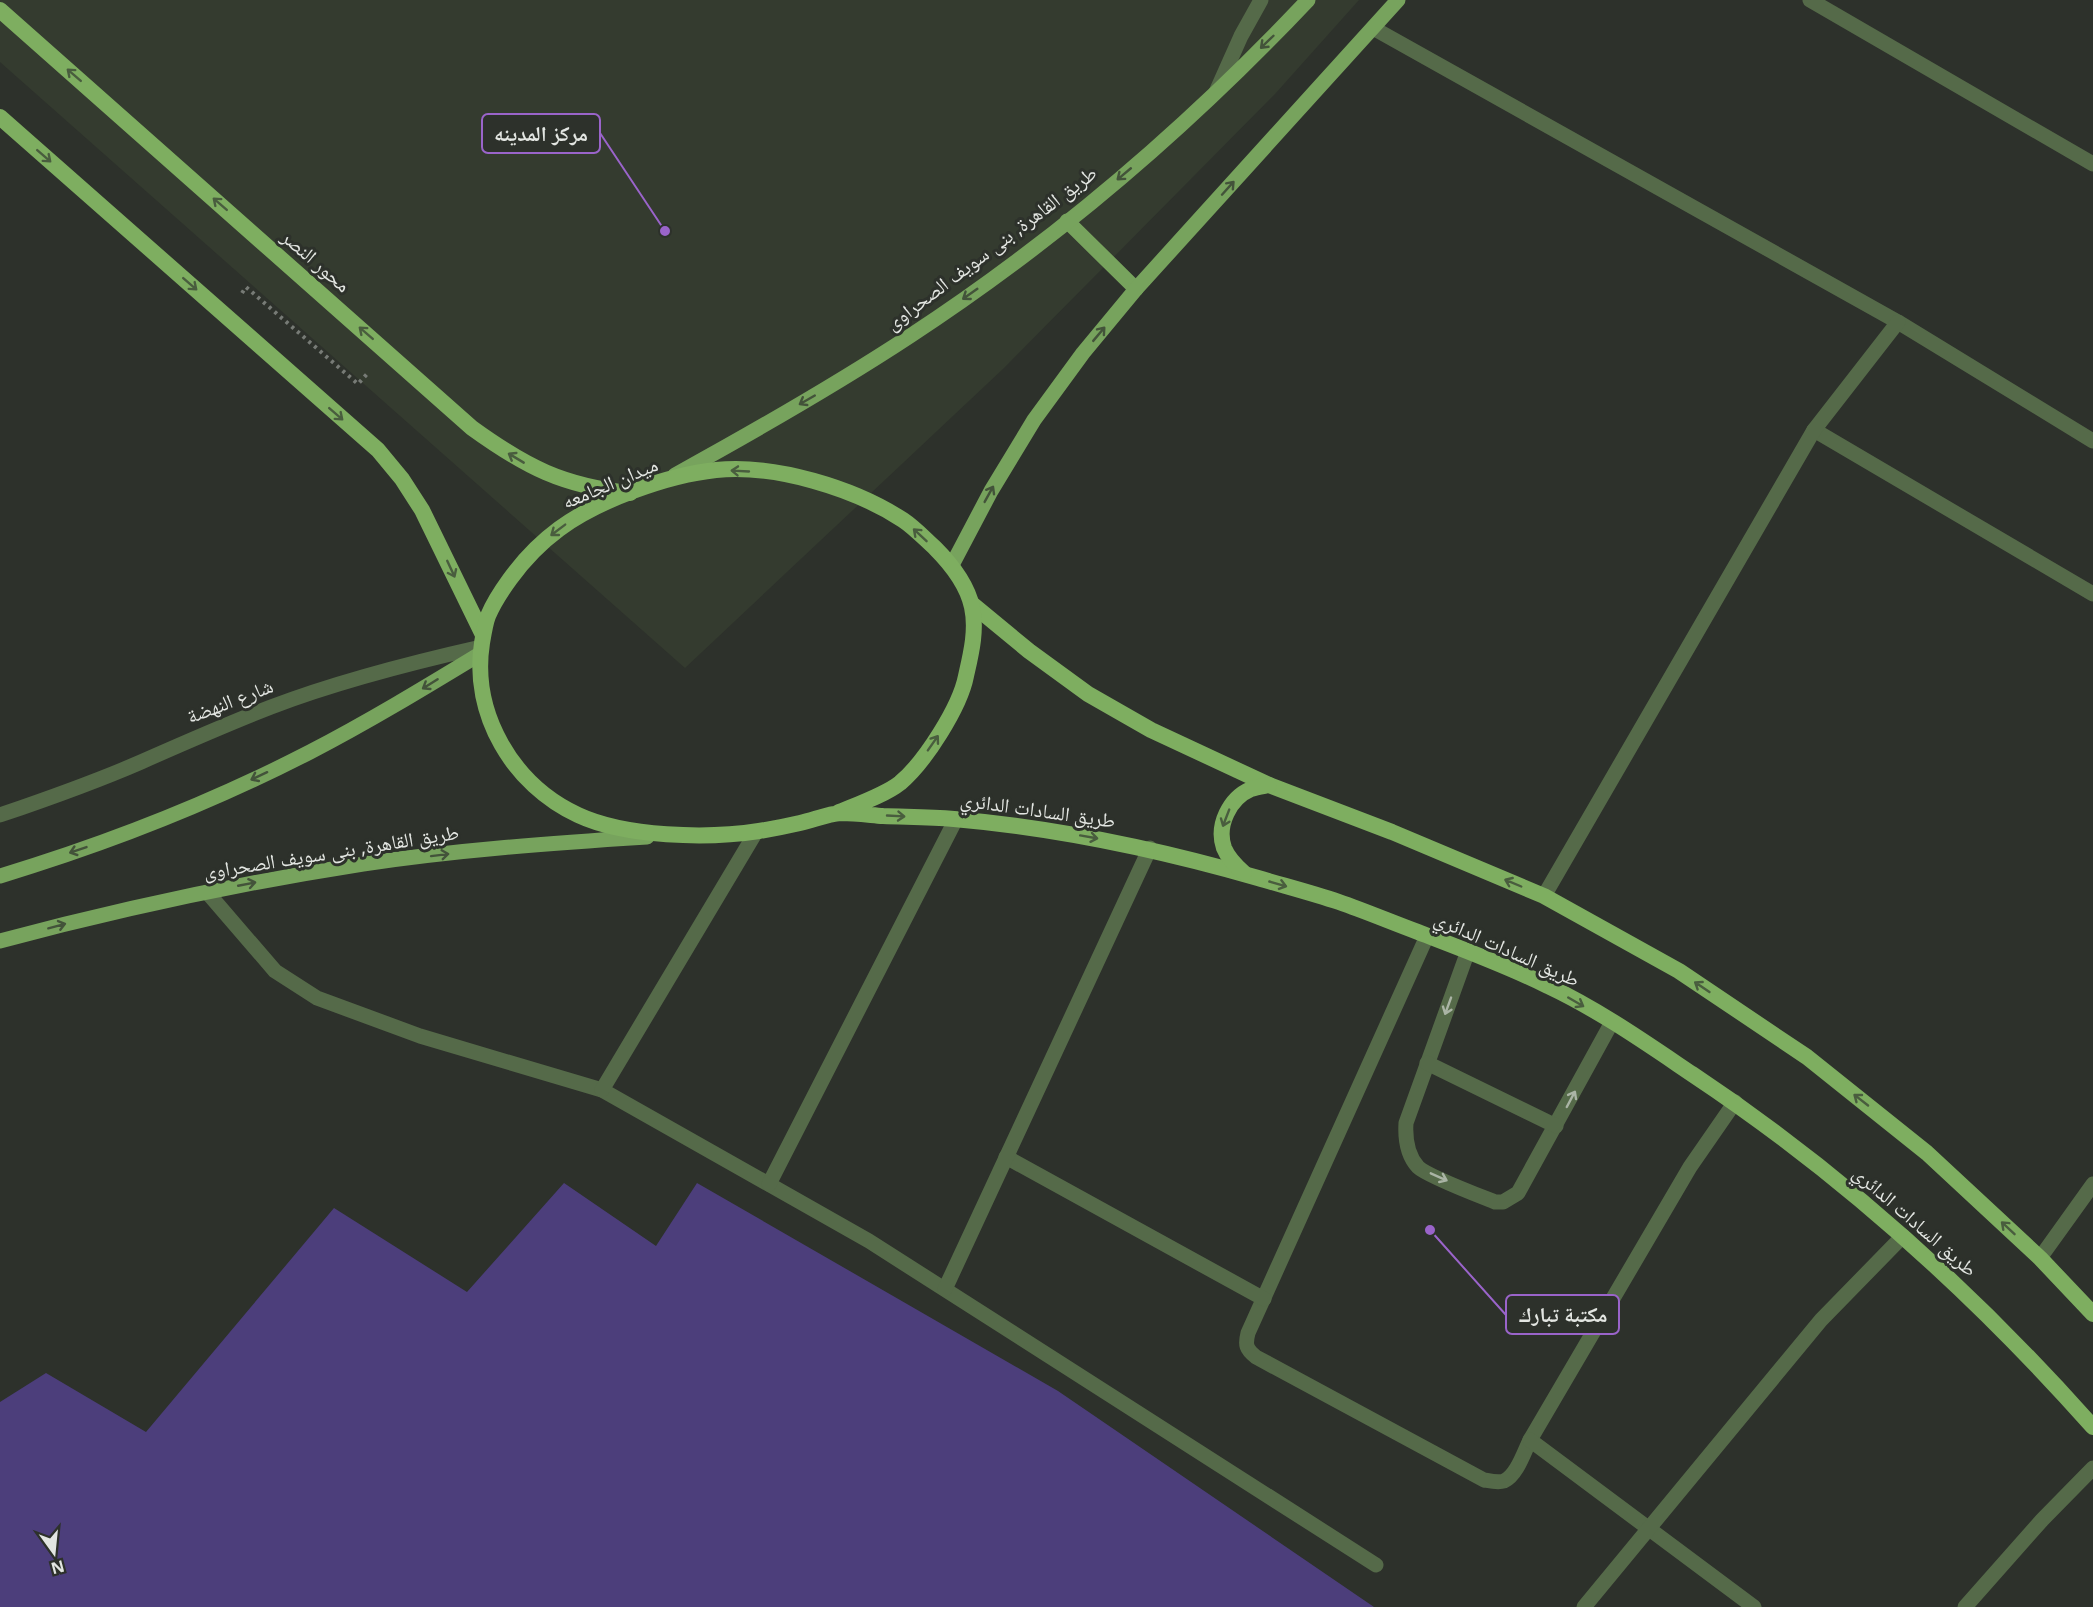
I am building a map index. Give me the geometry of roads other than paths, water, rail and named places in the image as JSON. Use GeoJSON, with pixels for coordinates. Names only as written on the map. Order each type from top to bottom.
{"type":"FeatureCollection","features":[{"type":"Feature","properties":{"kind":"highway","name":"محور النصر"},"geometry":{"type":"LineString","coordinates":[[0,10],[472,428],[525,464],[560,479],[595,489],[631,493]]}},
{"type":"Feature","properties":{"kind":"highway"},"geometry":{"type":"LineString","coordinates":[[0,117],[378,450],[402,479],[422,510],[439,543],[482,645]]}},
{"type":"Feature","properties":{"kind":"highway","name":"ميدان الجامعه"},"geometry":{"type":"LineString","coordinates":[[719,470],[784,472],[855,495],[907,522],[952,565],[972,604],[974,641],[962,694],[933,745],[898,785],[837,813],[797,824],[756,832],[673,835],[606,825],[579,816],[554,801],[512,762],[486,710],[480,682],[482,645],[488,616],[507,582],[531,552],[561,527],[595,508],[662,481],[719,470]]}},
{"type":"Feature","properties":{"kind":"highway"},"geometry":{"type":"LineString","coordinates":[[972,604],[1029,651],[1088,694],[1151,730],[1269,785],[1392,832],[1544,896],[1679,971],[1807,1057],[1928,1153],[2040,1258],[2093,1314]]}},
{"type":"Feature","properties":{"kind":"highway"},"geometry":{"type":"LineString","coordinates":[[1247,875],[1233,864],[1224,848],[1222,830],[1227,813],[1237,798],[1252,788],[1269,785]]}},
{"type":"Feature","properties":{"kind":"highway","name":"طريق السادات الدائري"},"geometry":{"type":"LineString","coordinates":[[837,813],[956,819],[1053,831],[1150,848],[1336,901],[1468,951],[1552,987],[1612,1022],[1735,1102],[1821,1167],[1903,1236],[1984,1311],[2046,1374],[2093,1427]]}},
{"type":"Feature","properties":{"kind":"main road","name":"طريق القاهرة, بنى سويف الصحراوى"},"geometry":{"type":"LineString","coordinates":[[662,481],[803,403],[912,335],[990,279],[1067,221],[1143,158],[1216,93],[1308,0]]}},
{"type":"Feature","properties":{"kind":"main road"},"geometry":{"type":"LineString","coordinates":[[952,565],[990,491],[1034,420],[1083,353],[1136,289],[1398,0]]}},
{"type":"Feature","properties":{"kind":"main road"},"geometry":{"type":"LineString","coordinates":[[1067,221],[1136,289]]}},
{"type":"Feature","properties":{"kind":"main road"},"geometry":{"type":"LineString","coordinates":[[0,876],[125,834],[228,791],[308,753],[396,706],[482,645]]}},
{"type":"Feature","properties":{"kind":"main road","name":"طريق القاهرة, بنى سويف الصحراوى"},"geometry":{"type":"LineString","coordinates":[[0,941],[78,920],[207,892],[365,864],[467,851],[673,835]]}},
{"type":"Feature","properties":{"kind":"street"},"geometry":{"type":"LineString","coordinates":[[1216,93],[1240,36],[1261,0]]}},
{"type":"Feature","properties":{"kind":"street"},"geometry":{"type":"LineString","coordinates":[[1810,0],[2093,164]]}},
{"type":"Feature","properties":{"kind":"street"},"geometry":{"type":"LineString","coordinates":[[1373,28],[1898,322],[2093,441]]}},
{"type":"Feature","properties":{"kind":"street"},"geometry":{"type":"LineString","coordinates":[[1544,896],[1814,430],[1898,322]]}},
{"type":"Feature","properties":{"kind":"street"},"geometry":{"type":"LineString","coordinates":[[1814,430],[2093,594]]}},
{"type":"Feature","properties":{"kind":"street","name":"شارع النهضة"},"geometry":{"type":"LineString","coordinates":[[0,815],[66,792],[273,706],[342,683],[482,645]]}},
{"type":"Feature","properties":{"kind":"street"},"geometry":{"type":"LineString","coordinates":[[769,1184],[956,819]]}},
{"type":"Feature","properties":{"kind":"street"},"geometry":{"type":"LineString","coordinates":[[602,1090],[756,832]]}},
{"type":"Feature","properties":{"kind":"street"},"geometry":{"type":"LineString","coordinates":[[945,1289],[1150,848]]}},
{"type":"Feature","properties":{"kind":"street"},"geometry":{"type":"LineString","coordinates":[[207,892],[275,970],[317,998],[420,1036],[602,1090],[869,1241],[1376,1565]]}},
{"type":"Feature","properties":{"kind":"street"},"geometry":{"type":"LineString","coordinates":[[1427,936],[1248,1333],[1245,1344],[1248,1350],[1266,1363],[1484,1480],[1505,1481],[1513,1472],[1690,1167],[1735,1102]]}},
{"type":"Feature","properties":{"kind":"street"},"geometry":{"type":"LineString","coordinates":[[1468,951],[1406,1123],[1407,1149],[1420,1169],[1495,1202],[1503,1202],[1518,1193],[1612,1022]]}},
{"type":"Feature","properties":{"kind":"street"},"geometry":{"type":"LineString","coordinates":[[1427,1063],[1556,1126]]}},
{"type":"Feature","properties":{"kind":"street"},"geometry":{"type":"LineString","coordinates":[[1006,1157],[1264,1299]]}},
{"type":"Feature","properties":{"kind":"street"},"geometry":{"type":"LineString","coordinates":[[2040,1258],[2093,1184]]}},
{"type":"Feature","properties":{"kind":"street"},"geometry":{"type":"LineString","coordinates":[[1584,1607],[1821,1320],[1903,1236]]}},
{"type":"Feature","properties":{"kind":"street"},"geometry":{"type":"LineString","coordinates":[[1530,1440],[1754,1607]]}},
{"type":"Feature","properties":{"kind":"street"},"geometry":{"type":"LineString","coordinates":[[1965,1607],[2042,1520],[2093,1468]]}},
{"type":"Feature","properties":{"kind":"place","name":"مركز المدينه"},"geometry":{"type":"Point","coordinates":[665,231]}},
{"type":"Feature","properties":{"kind":"place","name":"مكتبة تبارك"},"geometry":{"type":"Point","coordinates":[1430,1230]}}]}
